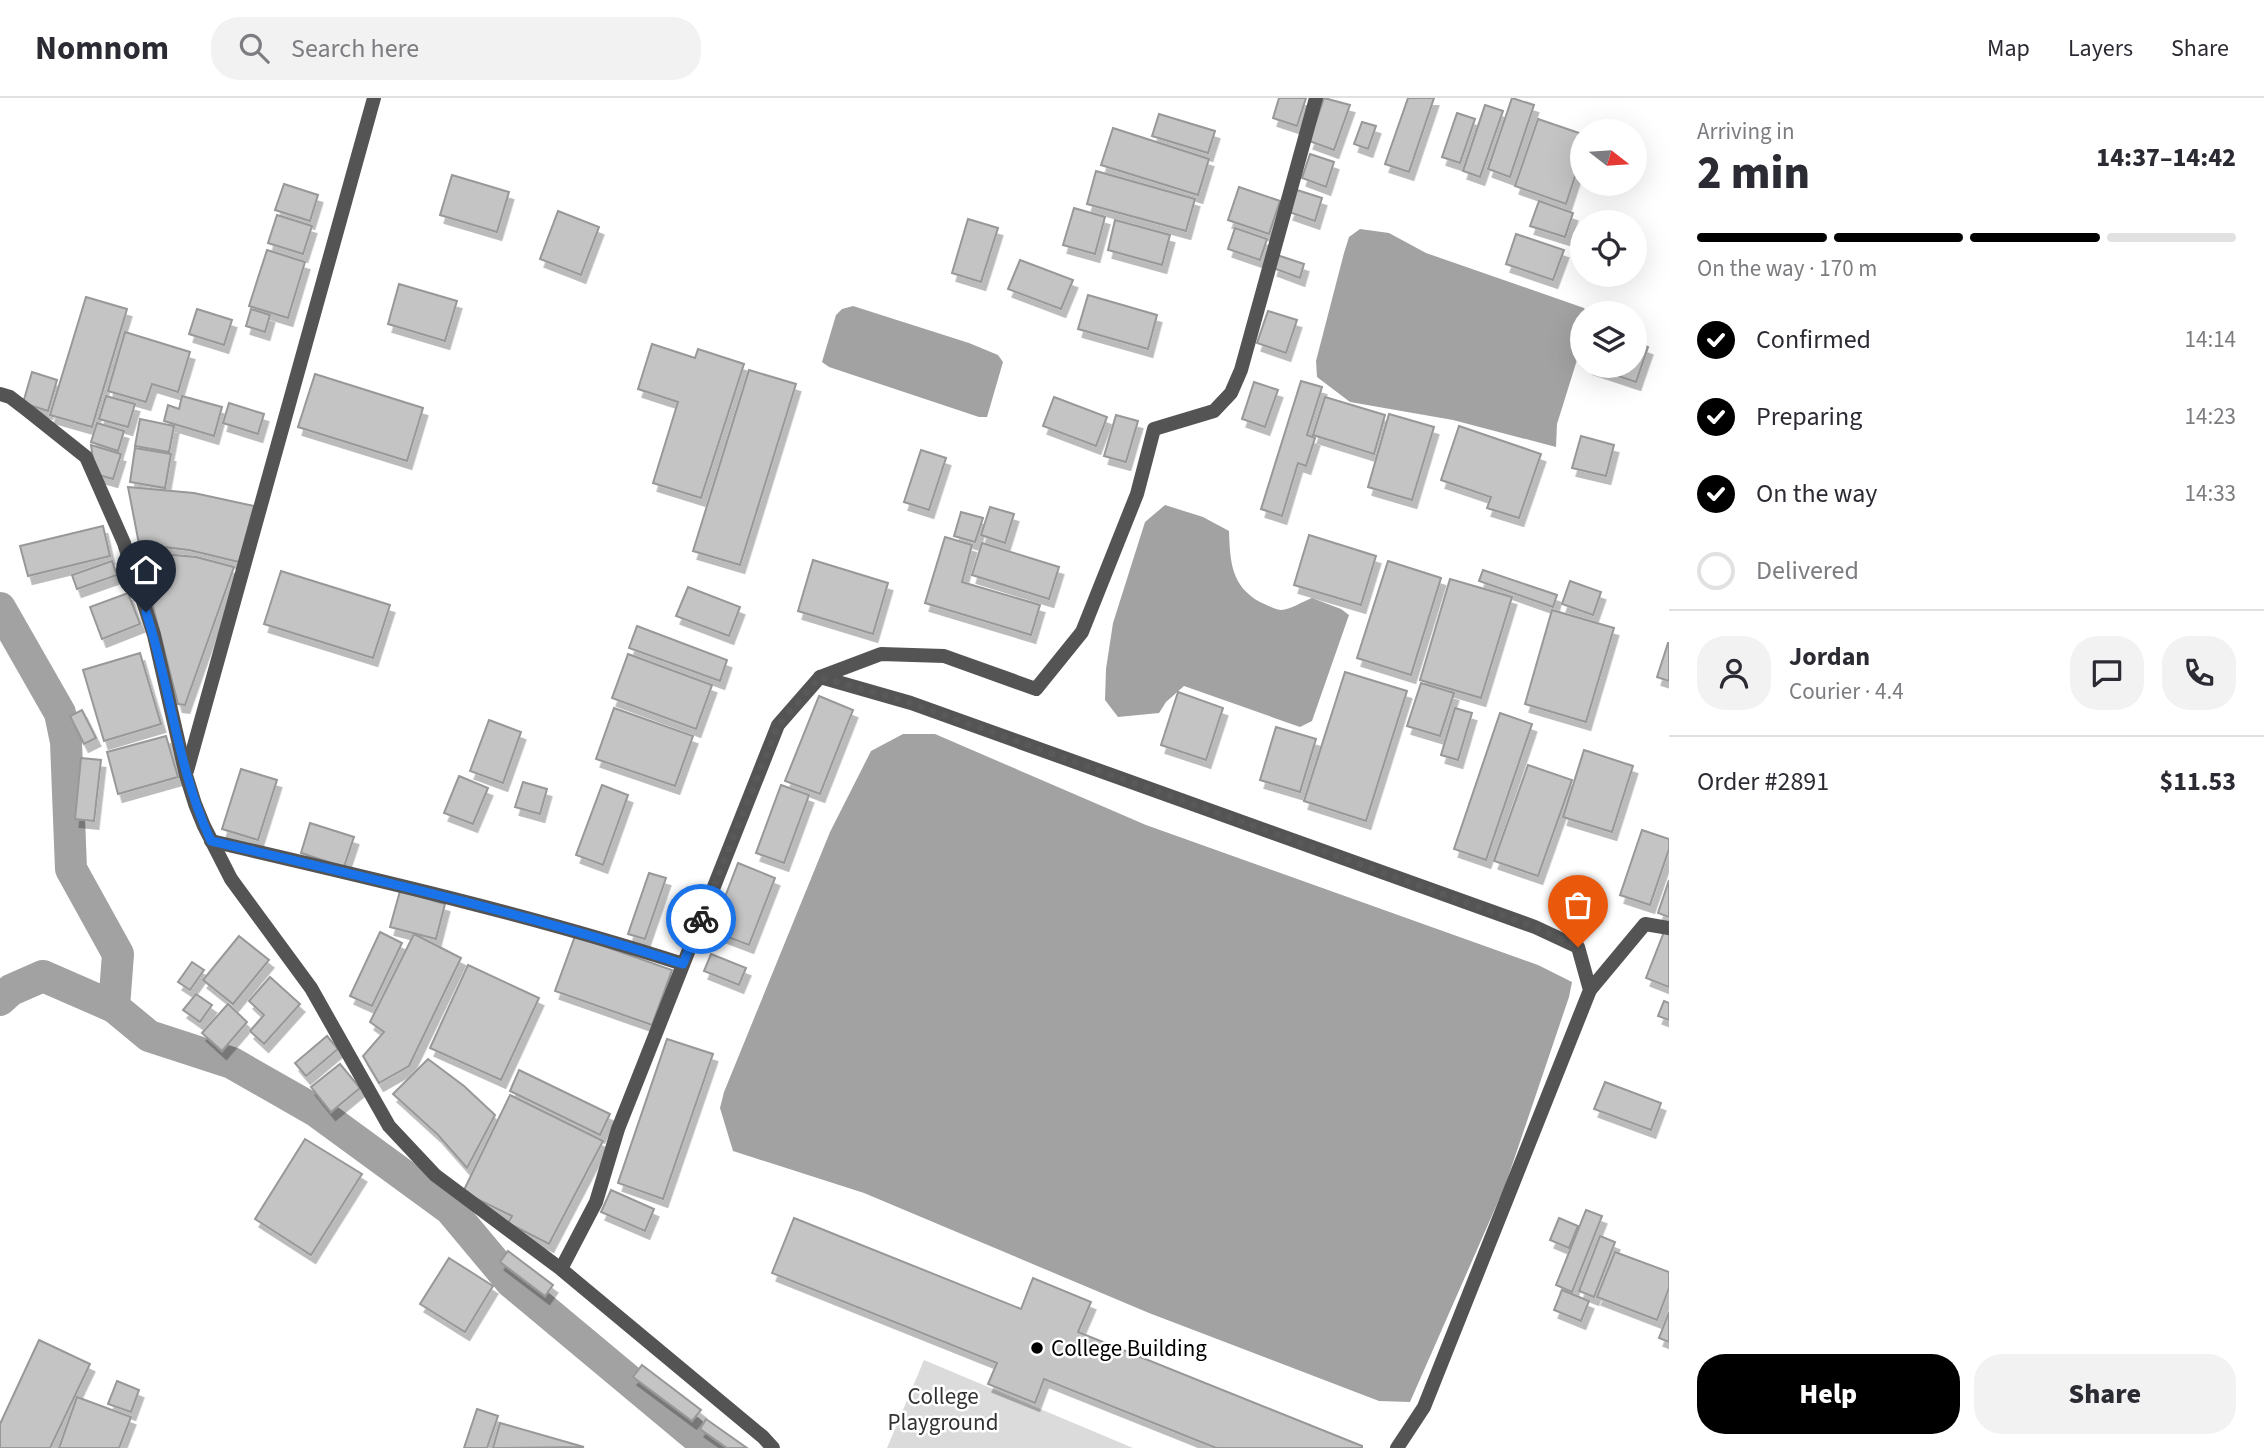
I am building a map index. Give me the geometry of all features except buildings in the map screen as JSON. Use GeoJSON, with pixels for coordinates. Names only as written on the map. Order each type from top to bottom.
{"type":"FeatureCollection","features":[{"type":"Feature","properties":{"kind":"street"},"geometry":{"type":"LineString","coordinates":[[186,775],[374,98]]}},
{"type":"Feature","properties":{"kind":"street"},"geometry":{"type":"LineString","coordinates":[[561,1269],[596,1202],[618,1129],[778,725],[820,677],[881,654],[944,656],[1036,689],[1082,632],[1137,494],[1154,429],[1214,411],[1231,393],[1241,370],[1316,98]]}},
{"type":"Feature","properties":{"kind":"street"},"geometry":{"type":"LineString","coordinates":[[0,394],[18,404],[86,457],[124,543],[154,635],[194,804],[231,879],[311,988],[388,1126],[435,1175],[561,1269],[773,1448]]}},
{"type":"Feature","properties":{"kind":"street"},"geometry":{"type":"LineString","coordinates":[[820,677],[911,703],[1535,927],[1578,947],[1590,989]]}},
{"type":"Feature","properties":{"kind":"street"},"geometry":{"type":"LineString","coordinates":[[211,841],[486,906],[589,934],[683,964]]}},
{"type":"Feature","properties":{"kind":"street"},"geometry":{"type":"LineString","coordinates":[[1397,1448],[1424,1407],[1590,989],[1645,924],[1669,929]]}},
{"type":"Feature","properties":{"kind":"green space","name":"College Playground"},"geometry":{"type":"Polygon","coordinates":[[[924,1360],[1133,1448],[887,1448],[924,1360]]]}},
{"type":"Feature","properties":{"kind":"shaded area"},"geometry":{"type":"Polygon","coordinates":[[[1360,229],[1389,233],[1426,253],[1570,303],[1571,378],[1557,424],[1556,447],[1453,420],[1350,402],[1317,377],[1316,361],[1349,237],[1360,229]]]}},
{"type":"Feature","properties":{"kind":"shaded area"},"geometry":{"type":"Polygon","coordinates":[[[853,306],[998,355],[1003,362],[987,417],[979,417],[829,367],[822,362],[836,315],[842,309],[853,306]]]}},
{"type":"Feature","properties":{"kind":"shaded area"},"geometry":{"type":"Polygon","coordinates":[[[1165,505],[1203,517],[1229,531],[1234,572],[1243,588],[1260,602],[1285,610],[1312,598],[1341,609],[1349,615],[1312,721],[1300,727],[1184,686],[1166,702],[1159,713],[1118,717],[1105,700],[1106,669],[1113,623],[1145,522],[1165,505]]]}},
{"type":"Feature","properties":{"kind":"shaded area"},"geometry":{"type":"Polygon","coordinates":[[[903,734],[935,734],[1146,825],[1538,965],[1572,982],[1505,1186],[1410,1402],[1379,1401],[1149,1313],[864,1193],[733,1151],[720,1108],[724,1092],[830,832],[871,751],[903,734]]]}},
{"type":"Feature","properties":{"kind":"waterway"},"geometry":{"type":"LineString","coordinates":[[0,608],[60,713],[66,742],[71,869],[118,954],[114,1007],[149,1036],[232,1063],[316,1111],[450,1209],[511,1282],[710,1448]]}},
{"type":"Feature","properties":{"kind":"waterway"},"geometry":{"type":"LineString","coordinates":[[0,1000],[11,990],[43,976],[114,1007]]}},
{"type":"Feature","properties":{"kind":"way so far"},"geometry":{"type":"LineString","coordinates":[[701,919],[778,725],[820,677],[911,703],[1047,751],[1535,927],[1578,947]]}},
{"type":"Feature","properties":{"kind":"place","name":"College Building"},"geometry":{"type":"Point","coordinates":[1037,1348]}},
{"type":"Feature","properties":{"kind":"route"},"geometry":{"type":"LineString","coordinates":[[146,612],[154,635],[194,804],[211,841],[486,906],[589,934],[683,964],[701,919]]}}]}
